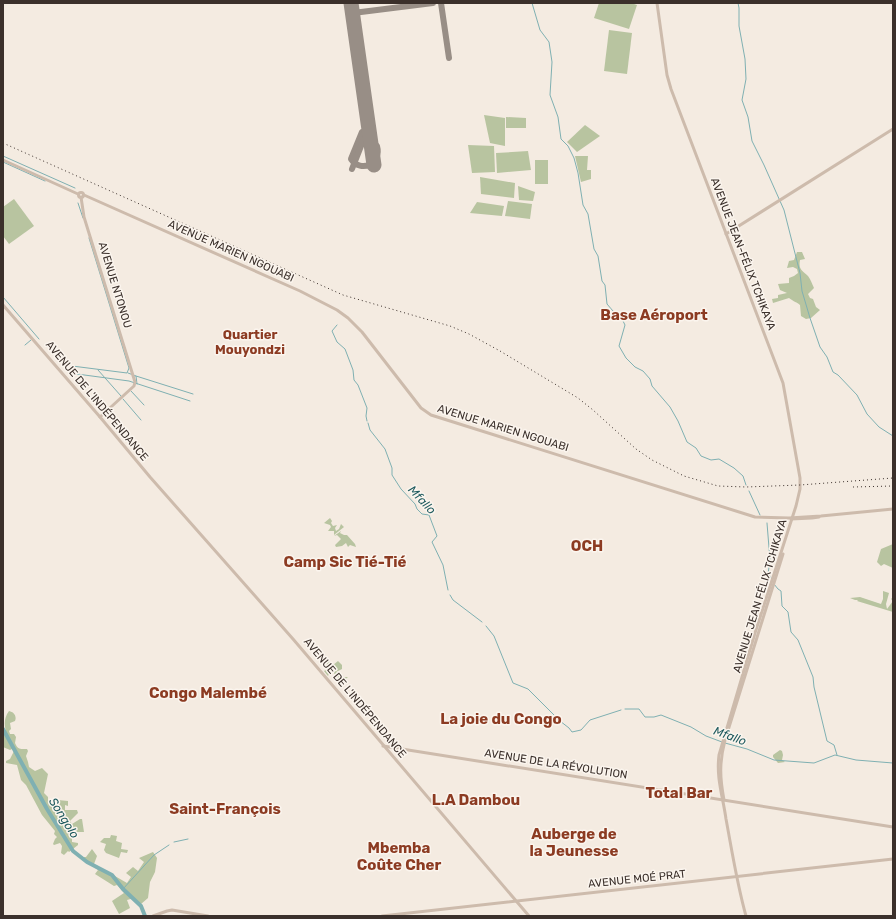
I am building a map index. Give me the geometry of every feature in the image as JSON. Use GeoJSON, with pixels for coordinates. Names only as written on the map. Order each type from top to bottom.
{"type":"FeatureCollection","features":[{"type":"Feature","properties":{"kind":"street","name":"AVENUE JEAN-FÉLIX TCHIKAYA"},"geometry":{"type":"LineString","coordinates":[[657,3],[667,75],[671,90],[783,382],[800,478],[800,489],[792,517]]}},
{"type":"Feature","properties":{"kind":"street"},"geometry":{"type":"LineString","coordinates":[[726,234],[893,129]]}},
{"type":"Feature","properties":{"kind":"street","name":"AVENUE MARIEN NGOUABI"},"geometry":{"type":"LineString","coordinates":[[3,160],[81,196],[296,289],[343,313],[362,332],[421,408],[431,416],[689,495],[743,514],[761,518],[821,516],[893,509]]}},
{"type":"Feature","properties":{"kind":"street","name":"AVENUE NTONOU"},"geometry":{"type":"LineString","coordinates":[[81,196],[84,217],[134,378],[134,386],[100,417]]}},
{"type":"Feature","properties":{"kind":"street","name":"AVENUE DE L'INDÉPENDANCE"},"geometry":{"type":"LineString","coordinates":[[3,304],[516,901]]}},
{"type":"Feature","properties":{"kind":"street","name":"AVENUE JEAN FÉLIX TCHIKAYA"},"geometry":{"type":"LineString","coordinates":[[746,916],[737,877],[718,769],[721,745],[792,517]]}},
{"type":"Feature","properties":{"kind":"street","name":"AVENUE DE LA RÉVOLUTION"},"geometry":{"type":"LineString","coordinates":[[383,746],[893,828]]}},
{"type":"Feature","properties":{"kind":"street","name":"AVENUE DE LA RÉVOLUTION"},"geometry":{"type":"LineString","coordinates":[[383,746],[893,828]]}},
{"type":"Feature","properties":{"kind":"street"},"geometry":{"type":"LineString","coordinates":[[717,799],[722,795],[730,801]]}},
{"type":"Feature","properties":{"kind":"street","name":"AVENUE MOÉ PRAT"},"geometry":{"type":"LineString","coordinates":[[382,916],[893,860]]}},
{"type":"Feature","properties":{"kind":"street"},"geometry":{"type":"LineString","coordinates":[[516,901],[529,916]]}},
{"type":"Feature","properties":{"kind":"street"},"geometry":{"type":"LineString","coordinates":[[153,916],[172,910],[208,916]]}},
{"type":"Feature","properties":{"kind":"green space"},"geometry":{"type":"Polygon","coordinates":[[[599,3],[631,3],[637,5],[629,29],[594,18],[599,3]]]}},
{"type":"Feature","properties":{"kind":"green space"},"geometry":{"type":"Polygon","coordinates":[[[609,30],[632,33],[627,74],[604,71],[609,30]]]}},
{"type":"Feature","properties":{"kind":"green space"},"geometry":{"type":"Polygon","coordinates":[[[484,115],[505,118],[505,146],[490,143],[484,115]]]}},
{"type":"Feature","properties":{"kind":"green space"},"geometry":{"type":"Polygon","coordinates":[[[506,117],[526,118],[526,128],[506,128],[506,117]]]}},
{"type":"Feature","properties":{"kind":"green space"},"geometry":{"type":"Polygon","coordinates":[[[585,125],[600,136],[577,152],[567,142],[585,125]]]}},
{"type":"Feature","properties":{"kind":"green space"},"geometry":{"type":"Polygon","coordinates":[[[468,145],[494,146],[495,172],[472,173],[468,145]]]}},
{"type":"Feature","properties":{"kind":"green space"},"geometry":{"type":"Polygon","coordinates":[[[528,151],[531,170],[497,173],[496,153],[528,151]]]}},
{"type":"Feature","properties":{"kind":"green space"},"geometry":{"type":"Polygon","coordinates":[[[575,156],[588,156],[587,170],[591,170],[591,179],[581,182],[575,156]]]}},
{"type":"Feature","properties":{"kind":"green space"},"geometry":{"type":"Polygon","coordinates":[[[535,160],[548,160],[548,184],[535,184],[535,160]]]}},
{"type":"Feature","properties":{"kind":"green space"},"geometry":{"type":"Polygon","coordinates":[[[480,177],[515,183],[514,198],[481,194],[480,177]]]}},
{"type":"Feature","properties":{"kind":"green space"},"geometry":{"type":"Polygon","coordinates":[[[518,186],[535,192],[533,201],[519,200],[518,186]]]}},
{"type":"Feature","properties":{"kind":"green space"},"geometry":{"type":"Polygon","coordinates":[[[14,199],[34,226],[9,244],[3,236],[3,207],[14,199]]]}},
{"type":"Feature","properties":{"kind":"green space"},"geometry":{"type":"Polygon","coordinates":[[[508,201],[532,204],[530,219],[505,216],[508,201]]]}},
{"type":"Feature","properties":{"kind":"green space"},"geometry":{"type":"Polygon","coordinates":[[[477,202],[504,206],[502,216],[470,213],[477,202]]]}},
{"type":"Feature","properties":{"kind":"green space"},"geometry":{"type":"Polygon","coordinates":[[[797,252],[802,252],[805,259],[800,260],[800,268],[808,276],[814,288],[808,294],[810,298],[813,299],[816,307],[820,310],[811,318],[806,319],[801,316],[800,305],[789,298],[773,303],[772,299],[778,298],[778,295],[787,293],[780,290],[778,284],[789,283],[789,278],[798,273],[797,269],[793,267],[787,268],[789,261],[794,260],[797,252]]]}},
{"type":"Feature","properties":{"kind":"green space"},"geometry":{"type":"Polygon","coordinates":[[[330,518],[333,526],[337,525],[335,528],[336,531],[339,529],[341,524],[344,527],[334,535],[334,531],[328,531],[331,527],[330,525],[324,523],[330,518]]]}},
{"type":"Feature","properties":{"kind":"green space"},"geometry":{"type":"Polygon","coordinates":[[[341,531],[340,533],[347,535],[356,547],[350,545],[348,547],[346,543],[342,546],[336,547],[335,545],[341,539],[337,535],[334,536],[341,531]]]}},
{"type":"Feature","properties":{"kind":"green space"},"geometry":{"type":"Polygon","coordinates":[[[893,544],[893,568],[884,564],[881,566],[877,562],[881,549],[893,544]]]}},
{"type":"Feature","properties":{"kind":"green space"},"geometry":{"type":"Polygon","coordinates":[[[883,591],[889,593],[886,604],[887,609],[893,601],[893,612],[850,598],[860,597],[881,604],[883,599],[883,591]]]}},
{"type":"Feature","properties":{"kind":"green space"},"geometry":{"type":"Polygon","coordinates":[[[338,661],[342,665],[342,669],[336,672],[342,677],[348,677],[342,682],[333,672],[330,672],[328,676],[324,671],[326,670],[327,663],[329,662],[333,665],[338,661]]]}},
{"type":"Feature","properties":{"kind":"green space"},"geometry":{"type":"Polygon","coordinates":[[[9,711],[14,713],[16,719],[10,723],[11,729],[9,731],[10,734],[14,734],[16,737],[15,743],[18,748],[27,749],[28,751],[26,756],[29,767],[35,771],[42,768],[48,774],[44,793],[48,797],[48,800],[52,802],[58,800],[68,801],[68,806],[65,805],[65,810],[77,810],[78,813],[70,821],[72,824],[82,819],[84,832],[77,832],[72,839],[72,842],[78,843],[78,845],[64,855],[61,853],[62,846],[60,843],[53,844],[57,837],[54,834],[55,831],[42,815],[26,785],[21,780],[17,765],[6,763],[14,751],[3,747],[3,731],[10,745],[14,748],[6,730],[6,716],[9,711]],[[14,748],[46,810],[56,824],[14,748]]]}},
{"type":"Feature","properties":{"kind":"green space"},"geometry":{"type":"Polygon","coordinates":[[[780,750],[782,751],[783,755],[782,760],[785,762],[778,763],[773,755],[780,750]]]}},
{"type":"Feature","properties":{"kind":"green space"},"geometry":{"type":"Polygon","coordinates":[[[111,835],[117,836],[116,841],[122,843],[121,849],[128,850],[127,853],[121,852],[119,858],[106,853],[104,850],[106,844],[100,842],[104,838],[110,838],[111,835]]]}},
{"type":"Feature","properties":{"kind":"green space"},"geometry":{"type":"Polygon","coordinates":[[[92,849],[97,856],[94,864],[127,883],[131,877],[126,873],[133,867],[138,871],[144,862],[139,858],[153,852],[157,858],[155,872],[150,882],[148,898],[141,904],[134,898],[127,900],[130,908],[119,914],[112,901],[124,893],[117,885],[114,886],[95,874],[98,870],[76,854],[77,853],[82,857],[86,857],[92,849]]]}},
{"type":"Feature","properties":{"kind":"waterway"},"geometry":{"type":"LineString","coordinates":[[532,3],[540,30],[549,42],[552,62],[550,95],[558,117],[561,139],[568,146],[574,158],[583,205],[588,214],[594,249],[598,256],[602,281],[605,285],[607,304],[621,317],[625,325],[619,346],[626,358],[635,367],[643,371],[650,379],[652,386],[670,407],[687,442],[696,448],[701,456],[711,460],[719,459],[734,468],[743,476],[746,485]]}},
{"type":"Feature","properties":{"kind":"waterway"},"geometry":{"type":"LineString","coordinates":[[738,3],[739,26],[745,59],[746,79],[742,100],[748,117],[752,141],[784,210],[800,273],[802,291],[820,347],[827,357],[833,372],[838,375],[857,395],[867,414],[879,427],[893,436]]}},
{"type":"Feature","properties":{"kind":"waterway"},"geometry":{"type":"LineString","coordinates":[[3,156],[75,188]]}},
{"type":"Feature","properties":{"kind":"waterway"},"geometry":{"type":"LineString","coordinates":[[3,162],[45,181]]}},
{"type":"Feature","properties":{"kind":"waterway"},"geometry":{"type":"LineString","coordinates":[[78,203],[83,218]]}},
{"type":"Feature","properties":{"kind":"waterway"},"geometry":{"type":"LineString","coordinates":[[72,366],[127,373],[129,368],[89,238]]}},
{"type":"Feature","properties":{"kind":"waterway"},"geometry":{"type":"LineString","coordinates":[[3,297],[39,339]]}},
{"type":"Feature","properties":{"kind":"waterway","name":"Mfallo"},"geometry":{"type":"LineString","coordinates":[[337,325],[332,331],[337,342],[345,349],[353,370],[354,380],[358,385],[367,408],[367,421]]}},
{"type":"Feature","properties":{"kind":"waterway"},"geometry":{"type":"LineString","coordinates":[[25,345],[31,340]]}},
{"type":"Feature","properties":{"kind":"waterway"},"geometry":{"type":"LineString","coordinates":[[98,370],[121,396]]}},
{"type":"Feature","properties":{"kind":"waterway"},"geometry":{"type":"LineString","coordinates":[[128,373],[136,376],[137,384]]}},
{"type":"Feature","properties":{"kind":"waterway"},"geometry":{"type":"LineString","coordinates":[[73,376],[77,374],[129,381],[190,401]]}},
{"type":"Feature","properties":{"kind":"waterway"},"geometry":{"type":"LineString","coordinates":[[136,376],[193,394]]}},
{"type":"Feature","properties":{"kind":"waterway"},"geometry":{"type":"LineString","coordinates":[[131,391],[144,405]]}},
{"type":"Feature","properties":{"kind":"waterway"},"geometry":{"type":"LineString","coordinates":[[123,399],[141,420]]}},
{"type":"Feature","properties":{"kind":"waterway","name":"Mfallo"},"geometry":{"type":"LineString","coordinates":[[368,423],[370,430],[385,449],[392,468],[392,475],[401,489],[422,514],[429,515],[437,536],[432,542],[443,565],[448,590]]}},
{"type":"Feature","properties":{"kind":"waterway"},"geometry":{"type":"LineString","coordinates":[[749,491],[760,515]]}},
{"type":"Feature","properties":{"kind":"waterway"},"geometry":{"type":"LineString","coordinates":[[767,523],[770,560],[768,574],[772,579]]}},
{"type":"Feature","properties":{"kind":"waterway"},"geometry":{"type":"LineString","coordinates":[[774,584],[781,591],[782,606],[788,612],[791,632],[798,640],[813,677],[827,741],[834,745],[837,755]]}},
{"type":"Feature","properties":{"kind":"waterway","name":"Mfallo"},"geometry":{"type":"LineString","coordinates":[[450,595],[453,600],[482,622]]}},
{"type":"Feature","properties":{"kind":"waterway","name":"Mfallo"},"geometry":{"type":"LineString","coordinates":[[486,626],[494,636],[513,683],[528,689],[572,732],[581,730],[590,720],[621,710]]}},
{"type":"Feature","properties":{"kind":"waterway","name":"Mfallo"},"geometry":{"type":"LineString","coordinates":[[625,709],[639,709],[645,717],[661,715],[722,742]]}},
{"type":"Feature","properties":{"kind":"waterway","name":"Songolo"},"geometry":{"type":"LineString","coordinates":[[3,729],[47,809],[73,851],[87,862],[112,875],[123,889],[141,906],[145,916]]}},
{"type":"Feature","properties":{"kind":"waterway","name":"Mfallo"},"geometry":{"type":"LineString","coordinates":[[725,743],[747,749],[774,760],[814,763],[835,755],[856,760],[893,763]]}},
{"type":"Feature","properties":{"kind":"waterway"},"geometry":{"type":"LineString","coordinates":[[174,842],[188,839]]}},
{"type":"Feature","properties":{"kind":"waterway"},"geometry":{"type":"LineString","coordinates":[[123,889],[154,855],[169,845]]}},
{"type":"Feature","properties":{"kind":"taxiway"},"geometry":{"type":"LineString","coordinates":[[353,13],[433,3]]}},
{"type":"Feature","properties":{"kind":"taxiway"},"geometry":{"type":"LineString","coordinates":[[441,3],[449,58]]}},
{"type":"Feature","properties":{"kind":"taxiway"},"geometry":{"type":"LineString","coordinates":[[352,169],[367,131],[368,124]]}},
{"type":"Feature","properties":{"kind":"taxiway"},"geometry":{"type":"LineString","coordinates":[[362,132],[351,159],[360,166],[365,166],[374,162],[378,152],[377,146],[370,140]]}},
{"type":"Feature","properties":{"kind":"runway"},"geometry":{"type":"LineString","coordinates":[[351,3],[374,165]]}},
{"type":"Feature","properties":{"kind":"railway"},"geometry":{"type":"LineString","coordinates":[[3,143],[343,295],[450,326],[469,334],[578,398],[636,449],[652,460],[684,476],[718,486],[746,487],[800,485],[893,478]]}},
{"type":"Feature","properties":{"kind":"railway"},"geometry":{"type":"LineString","coordinates":[[853,487],[893,486]]}},
{"type":"Feature","properties":{"kind":"district","name":"Base Aéroport"},"geometry":{"type":"Point","coordinates":[654,315]}},
{"type":"Feature","properties":{"kind":"district","name":"Quartier Mouyondzi"},"geometry":{"type":"Point","coordinates":[250,342]}},
{"type":"Feature","properties":{"kind":"district","name":"OCH"},"geometry":{"type":"Point","coordinates":[587,546]}},
{"type":"Feature","properties":{"kind":"district","name":"Camp Sic Tié-Tié"},"geometry":{"type":"Point","coordinates":[345,562]}},
{"type":"Feature","properties":{"kind":"district","name":"Congo Malembé"},"geometry":{"type":"Point","coordinates":[208,693]}},
{"type":"Feature","properties":{"kind":"district","name":"La joie du Congo"},"geometry":{"type":"Point","coordinates":[501,719]}},
{"type":"Feature","properties":{"kind":"district","name":"Total Bar"},"geometry":{"type":"Point","coordinates":[679,793]}},
{"type":"Feature","properties":{"kind":"district","name":"L.A Dambou"},"geometry":{"type":"Point","coordinates":[476,800]}},
{"type":"Feature","properties":{"kind":"district","name":"Saint-François"},"geometry":{"type":"Point","coordinates":[225,809]}},
{"type":"Feature","properties":{"kind":"district","name":"Auberge de la Jeunesse"},"geometry":{"type":"Point","coordinates":[574,842]}},
{"type":"Feature","properties":{"kind":"district","name":"Mbemba Coûte Cher"},"geometry":{"type":"Point","coordinates":[399,856]}}]}
